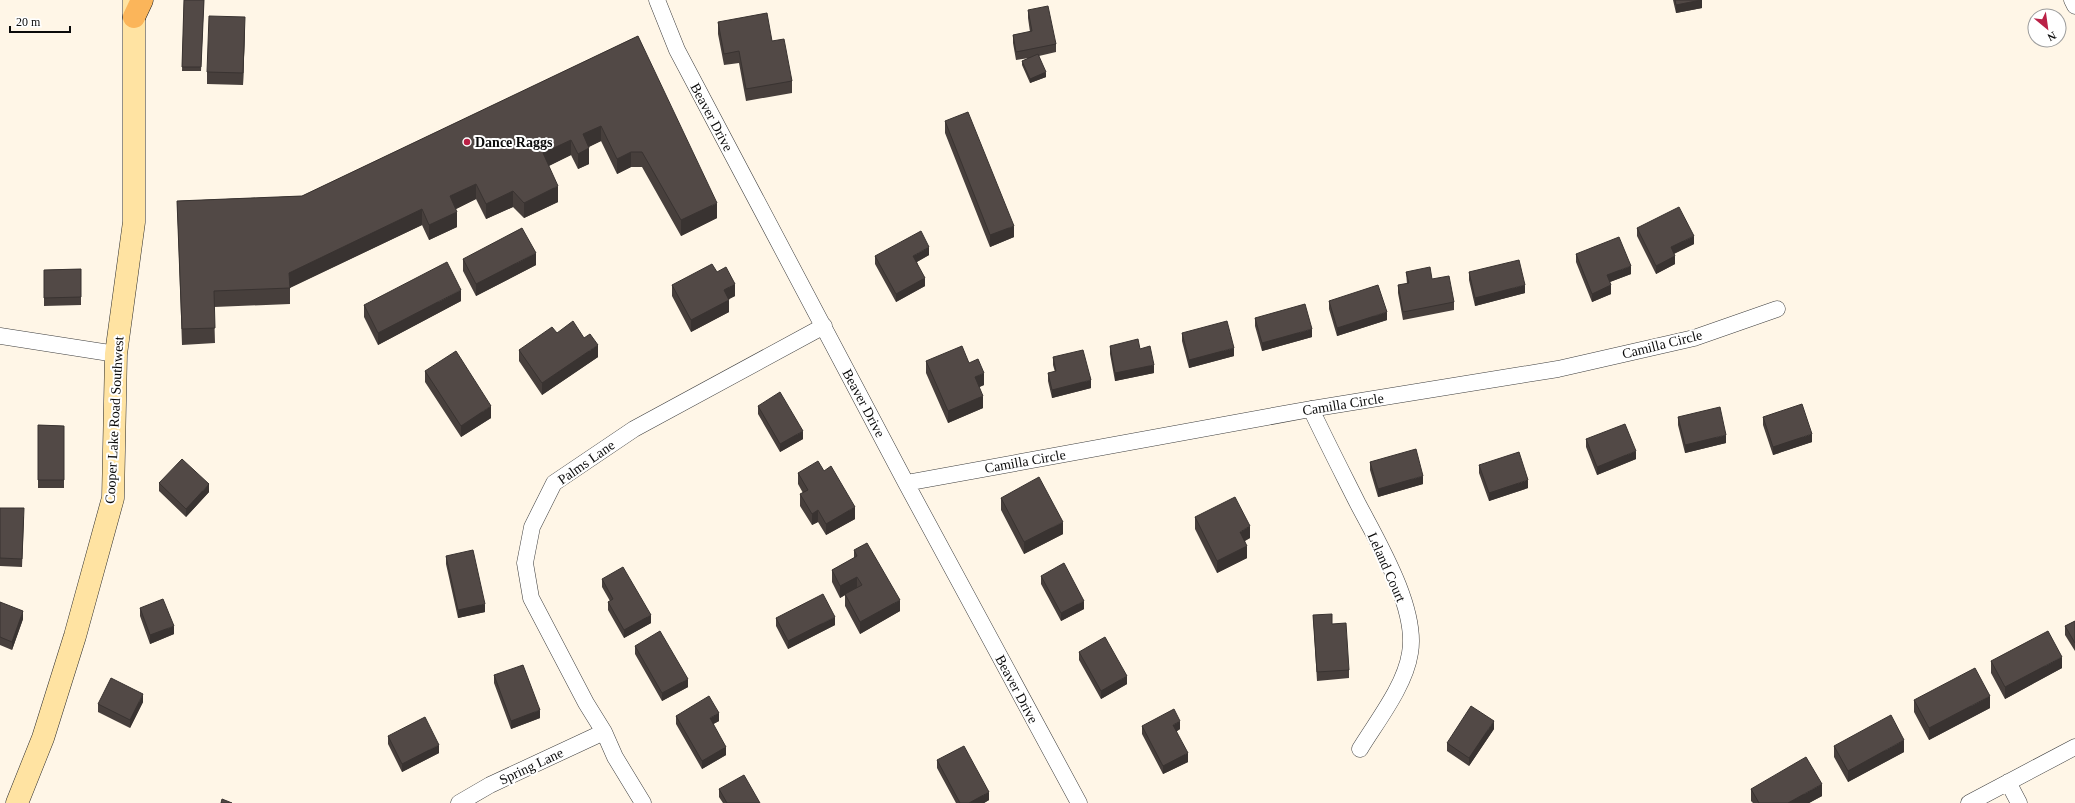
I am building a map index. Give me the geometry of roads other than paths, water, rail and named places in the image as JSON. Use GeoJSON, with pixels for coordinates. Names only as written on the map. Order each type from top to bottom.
{"type":"FeatureCollection","features":[{"type":"Feature","properties":{"kind":"street","name":"Beaver Drive"},"geometry":{"type":"LineString","coordinates":[[657,0],[677,50],[906,483],[1079,803]]}},
{"type":"Feature","properties":{"kind":"street"},"geometry":{"type":"LineString","coordinates":[[2072,0],[2075,6]]}},
{"type":"Feature","properties":{"kind":"street","name":"Cooper Lake Road Southwest"},"geometry":{"type":"LineString","coordinates":[[18,803],[43,738],[75,636],[113,498],[116,354],[134,222],[137,6]]}},
{"type":"Feature","properties":{"kind":"street","name":"Camilla Circle"},"geometry":{"type":"LineString","coordinates":[[906,483],[1311,409],[1558,369],[1694,338],[1777,309]]}},
{"type":"Feature","properties":{"kind":"street","name":"Palms Lane"},"geometry":{"type":"LineString","coordinates":[[644,803],[615,757],[604,732],[586,703],[531,598],[525,563],[532,527],[554,484],[634,429],[824,326]]}},
{"type":"Feature","properties":{"kind":"street"},"geometry":{"type":"LineString","coordinates":[[0,336],[116,354]]}},
{"type":"Feature","properties":{"kind":"street","name":"Leland Court"},"geometry":{"type":"LineString","coordinates":[[1311,409],[1391,567],[1405,605],[1410,629],[1410,653],[1402,678],[1360,749]]}},
{"type":"Feature","properties":{"kind":"street","name":"Spring Lane"},"geometry":{"type":"LineString","coordinates":[[459,803],[490,785],[604,732]]}},
{"type":"Feature","properties":{"kind":"street"},"geometry":{"type":"LineString","coordinates":[[1969,803],[2075,747]]}},
{"type":"Feature","properties":{"kind":"street"},"geometry":{"type":"LineString","coordinates":[[2008,782],[2019,803]]}},
{"type":"Feature","properties":{"kind":"place","name":"Dance Raggs"},"geometry":{"type":"Point","coordinates":[467,142]}}]}
